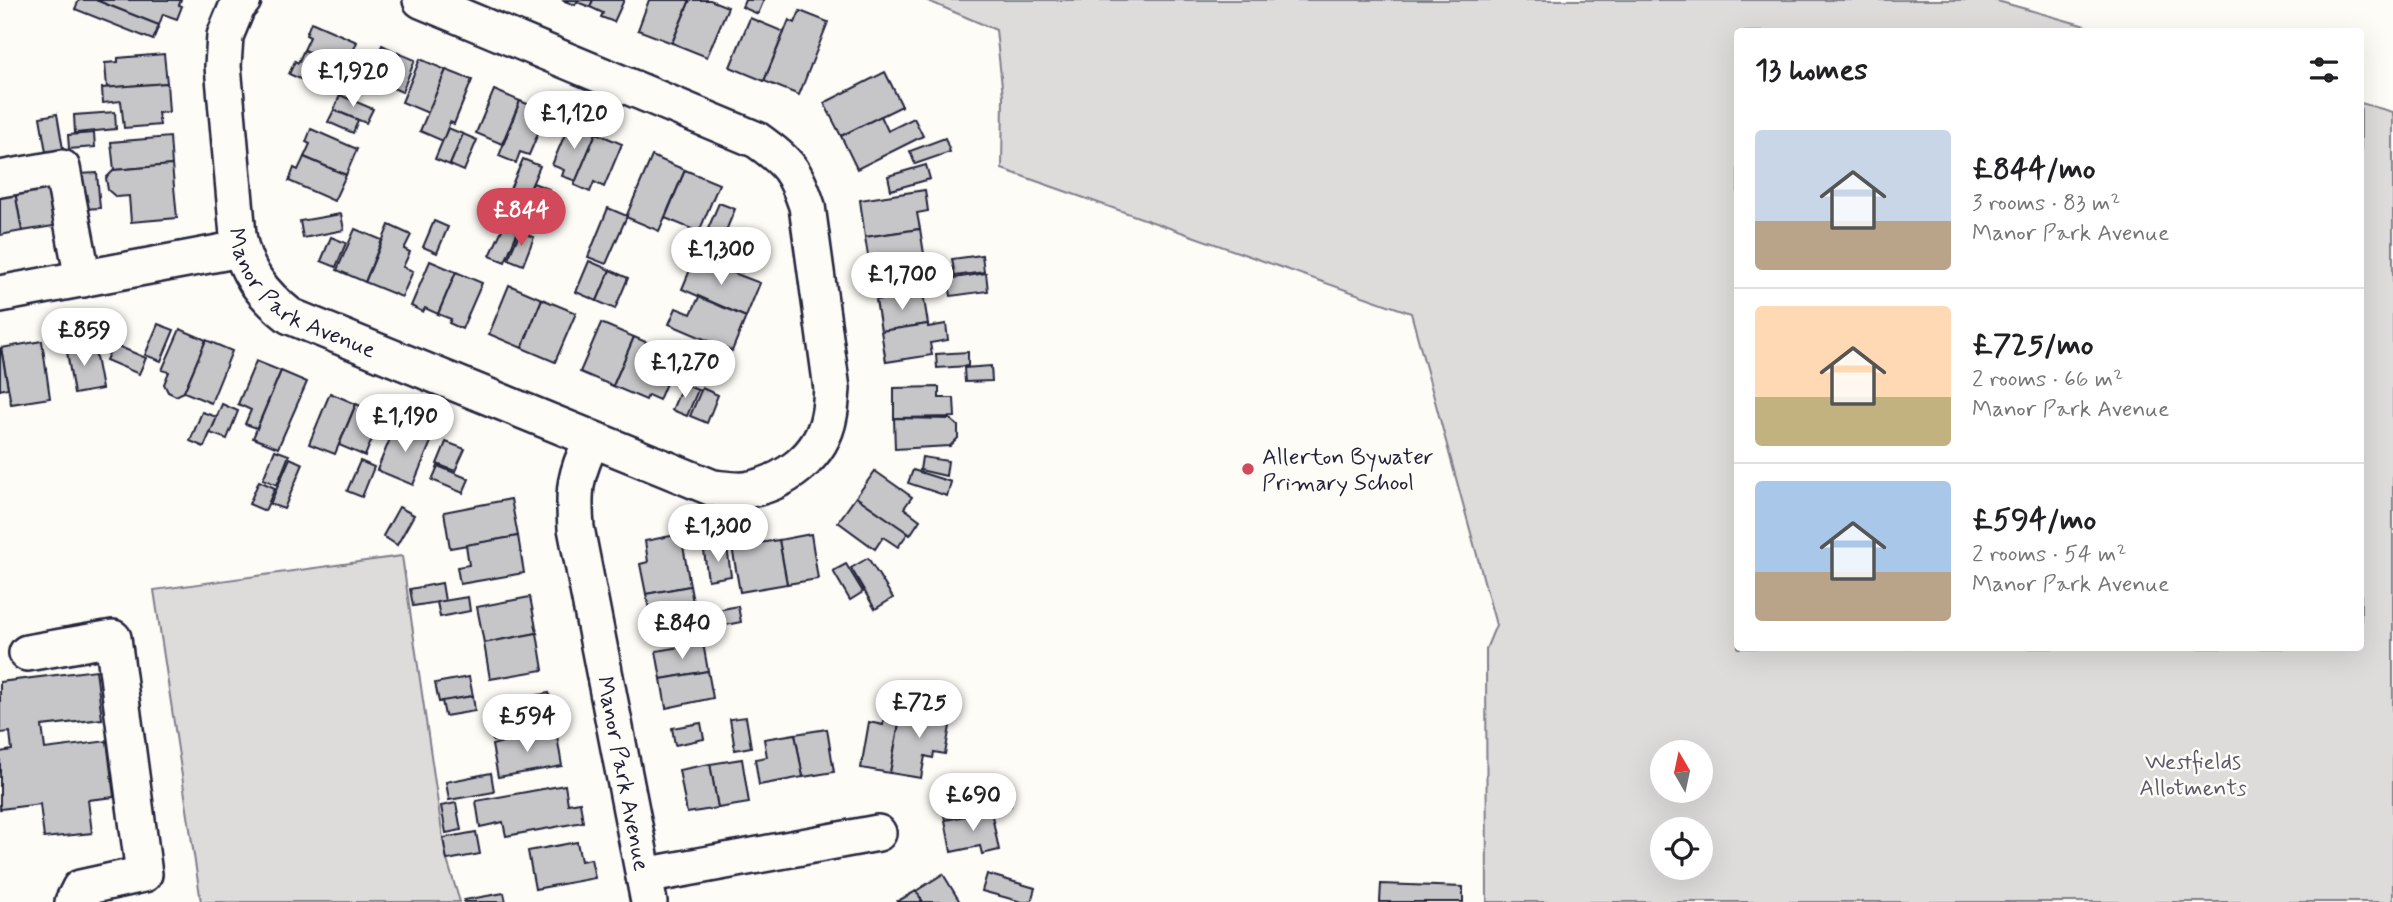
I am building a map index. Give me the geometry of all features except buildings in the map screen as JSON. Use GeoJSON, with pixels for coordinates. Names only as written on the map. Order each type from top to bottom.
{"type":"FeatureCollection","features":[{"type":"Feature","properties":{"kind":"street","name":"Manor Park Avenue"},"geometry":{"type":"LineString","coordinates":[[243,0],[237,7],[225,36],[223,65],[240,249],[254,282],[270,301],[290,316],[713,488],[743,491],[772,483],[798,468],[817,446],[829,418],[832,389],[807,206],[797,179],[780,156],[757,140],[421,0]]}},
{"type":"Feature","properties":{"kind":"street"},"geometry":{"type":"LineString","coordinates":[[0,179],[62,168],[83,279]]}},
{"type":"Feature","properties":{"kind":"street"},"geometry":{"type":"LineString","coordinates":[[0,294],[240,249]]}},
{"type":"Feature","properties":{"kind":"street","name":"Manor Park Avenue"},"geometry":{"type":"LineString","coordinates":[[592,440],[579,468],[573,498],[576,528],[647,889]]}},
{"type":"Feature","properties":{"kind":"street"},"geometry":{"type":"LineString","coordinates":[[27,653],[113,638],[144,874],[80,888],[73,902]]}},
{"type":"Feature","properties":{"kind":"street"},"geometry":{"type":"LineString","coordinates":[[647,889],[878,833]]}},
{"type":"Feature","properties":{"kind":"green space","name":"Westfields Allotments"},"geometry":{"type":"Polygon","coordinates":[[[926,0],[1994,0],[2092,28],[1734,28],[1734,651],[2364,651],[2364,104],[2393,112],[2393,902],[1487,902],[1486,649],[1496,625],[1411,313],[1002,169],[1003,96],[996,30],[926,0]]]}},
{"type":"Feature","properties":{"kind":"green space"},"geometry":{"type":"Polygon","coordinates":[[[402,556],[443,838],[460,902],[201,902],[154,590],[402,556]]]}},
{"type":"Feature","properties":{"kind":"place","name":"Allerton Bywater Primary School"},"geometry":{"type":"Point","coordinates":[1248,469]}}]}
